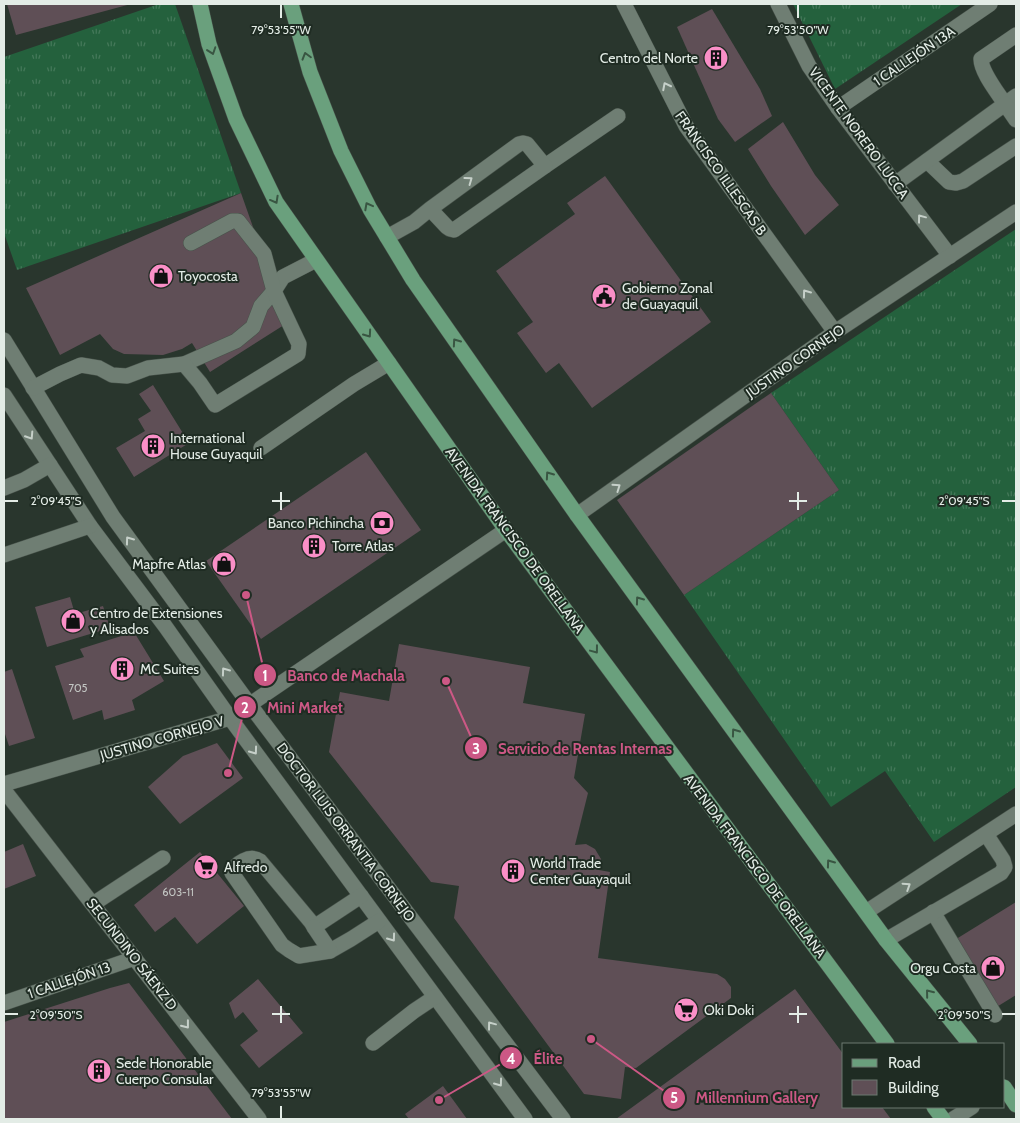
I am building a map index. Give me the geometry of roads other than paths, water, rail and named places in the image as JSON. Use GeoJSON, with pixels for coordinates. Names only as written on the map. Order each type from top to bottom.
{"type":"FeatureCollection","features":[{"type":"Feature","properties":{"kind":"main road","name":"AVENIDA FRANCISCO DE ORELLANA"},"geometry":{"type":"LineString","coordinates":[[200,4],[209,44],[236,119],[276,202],[506,530],[886,1043]]}},
{"type":"Feature","properties":{"kind":"main road"},"geometry":{"type":"LineString","coordinates":[[291,4],[310,72],[341,151],[370,209],[413,280],[577,515],[886,940],[969,1043]]}},
{"type":"Feature","properties":{"kind":"main road"},"geometry":{"type":"LineString","coordinates":[[1005,1088],[1016,1103]]}},
{"type":"Feature","properties":{"kind":"main road"},"geometry":{"type":"LineString","coordinates":[[935,1108],[943,1119]]}},
{"type":"Feature","properties":{"kind":"street","name":"FRANCISCO ILLESCAS B"},"geometry":{"type":"LineString","coordinates":[[624,4],[686,126],[835,332]]}},
{"type":"Feature","properties":{"kind":"street","name":"VICENTE NORERO LUCCA"},"geometry":{"type":"LineString","coordinates":[[778,4],[809,66],[838,108],[950,256]]}},
{"type":"Feature","properties":{"kind":"street","name":"1 CALLEJÓN 13A"},"geometry":{"type":"LineString","coordinates":[[838,108],[990,4]]}},
{"type":"Feature","properties":{"kind":"street"},"geometry":{"type":"LineString","coordinates":[[1016,35],[981,59],[985,73],[1010,100],[1016,120]]}},
{"type":"Feature","properties":{"kind":"street"},"geometry":{"type":"LineString","coordinates":[[895,184],[1010,100]]}},
{"type":"Feature","properties":{"kind":"street"},"geometry":{"type":"LineString","coordinates":[[430,209],[450,229],[454,230],[618,116]]}},
{"type":"Feature","properties":{"kind":"street"},"geometry":{"type":"LineString","coordinates":[[387,237],[414,222],[519,144],[527,144],[544,166]]}},
{"type":"Feature","properties":{"kind":"street"},"geometry":{"type":"LineString","coordinates":[[926,161],[949,182],[956,183],[963,181],[1016,146]]}},
{"type":"Feature","properties":{"kind":"street","name":"JUSTINO CORNEJO"},"geometry":{"type":"LineString","coordinates":[[577,515],[835,332],[1016,212]]}},
{"type":"Feature","properties":{"kind":"street"},"geometry":{"type":"LineString","coordinates":[[184,364],[215,405],[298,354],[299,344],[274,291],[264,254],[238,220],[232,221],[191,243]]}},
{"type":"Feature","properties":{"kind":"street"},"geometry":{"type":"LineString","coordinates":[[33,388],[81,365],[99,368],[112,375],[127,376],[148,368],[184,364],[236,342],[252,327],[261,306],[283,277],[316,260]]}},
{"type":"Feature","properties":{"kind":"street","name":"DOCTOR LUIS ORRANTIA CORNEJO"},"geometry":{"type":"LineString","coordinates":[[4,340],[113,517],[250,705],[563,1119]]}},
{"type":"Feature","properties":{"kind":"street"},"geometry":{"type":"LineString","coordinates":[[261,448],[354,384],[389,363]]}},
{"type":"Feature","properties":{"kind":"street","name":"DOCTOR LUIS ORRANTIA CORNEJO"},"geometry":{"type":"LineString","coordinates":[[4,395],[90,526],[525,1119]]}},
{"type":"Feature","properties":{"kind":"street"},"geometry":{"type":"LineString","coordinates":[[4,488],[24,480],[50,465]]}},
{"type":"Feature","properties":{"kind":"street"},"geometry":{"type":"LineString","coordinates":[[4,554],[90,526]]}},
{"type":"Feature","properties":{"kind":"street","name":"JUSTINO CORNEJO V"},"geometry":{"type":"LineString","coordinates":[[4,784],[230,718],[506,530]]}},
{"type":"Feature","properties":{"kind":"street","name":"SECUNDINO SÁENZ D"},"geometry":{"type":"LineString","coordinates":[[4,790],[259,1119]]}},
{"type":"Feature","properties":{"kind":"street"},"geometry":{"type":"LineString","coordinates":[[866,912],[1016,814]]}},
{"type":"Feature","properties":{"kind":"street"},"geometry":{"type":"LineString","coordinates":[[886,940],[1001,873],[1005,867],[1003,860],[986,834]]}},
{"type":"Feature","properties":{"kind":"street"},"geometry":{"type":"LineString","coordinates":[[93,904],[163,858]]}},
{"type":"Feature","properties":{"kind":"street"},"geometry":{"type":"LineString","coordinates":[[330,951],[314,927],[260,861],[256,858],[251,858],[234,868],[232,873],[282,944],[299,956],[330,951],[379,921]]}},
{"type":"Feature","properties":{"kind":"street"},"geometry":{"type":"LineString","coordinates":[[314,927],[361,896]]}},
{"type":"Feature","properties":{"kind":"street"},"geometry":{"type":"LineString","coordinates":[[933,912],[995,1015]]}},
{"type":"Feature","properties":{"kind":"street","name":"1 CALLEJÓN 13"},"geometry":{"type":"LineString","coordinates":[[4,1003],[135,958]]}},
{"type":"Feature","properties":{"kind":"street"},"geometry":{"type":"LineString","coordinates":[[373,1043],[435,997]]}},
{"type":"Feature","properties":{"kind":"street"},"geometry":{"type":"LineString","coordinates":[[954,1119],[970,1108]]}},
{"type":"Feature","properties":{"kind":"place","name":"Centro del Norte"},"geometry":{"type":"Point","coordinates":[716,58]}},
{"type":"Feature","properties":{"kind":"place","name":"Toyocosta"},"geometry":{"type":"Point","coordinates":[161,276]}},
{"type":"Feature","properties":{"kind":"place","name":"Gobierno Zonal de Guayaquil"},"geometry":{"type":"Point","coordinates":[604,296]}},
{"type":"Feature","properties":{"kind":"place","name":"International House Guyaquil"},"geometry":{"type":"Point","coordinates":[153,446]}},
{"type":"Feature","properties":{"kind":"place","name":"Banco Pichincha"},"geometry":{"type":"Point","coordinates":[382,523]}},
{"type":"Feature","properties":{"kind":"place","name":"Torre Atlas"},"geometry":{"type":"Point","coordinates":[314,546]}},
{"type":"Feature","properties":{"kind":"place","name":"Mapfre Atlas"},"geometry":{"type":"Point","coordinates":[224,564]}},
{"type":"Feature","properties":{"kind":"place","name":"Banco de Machala"},"geometry":{"type":"Point","coordinates":[246,595]}},
{"type":"Feature","properties":{"kind":"place","name":"Centro de Extensiones y Alisados"},"geometry":{"type":"Point","coordinates":[73,621]}},
{"type":"Feature","properties":{"kind":"place","name":"MC Suites"},"geometry":{"type":"Point","coordinates":[122,669]}},
{"type":"Feature","properties":{"kind":"place","name":"Servicio de Rentas Internas"},"geometry":{"type":"Point","coordinates":[446,681]}},
{"type":"Feature","properties":{"kind":"place","name":"Mini Market"},"geometry":{"type":"Point","coordinates":[228,773]}},
{"type":"Feature","properties":{"kind":"place","name":"Alfredo"},"geometry":{"type":"Point","coordinates":[206,867]}},
{"type":"Feature","properties":{"kind":"place","name":"World Trade Center Guayaquil"},"geometry":{"type":"Point","coordinates":[513,871]}},
{"type":"Feature","properties":{"kind":"place","name":"Orgu Costa"},"geometry":{"type":"Point","coordinates":[993,968]}},
{"type":"Feature","properties":{"kind":"place","name":"Oki Doki"},"geometry":{"type":"Point","coordinates":[686,1010]}},
{"type":"Feature","properties":{"kind":"place","name":"Millennium Gallery"},"geometry":{"type":"Point","coordinates":[591,1039]}},
{"type":"Feature","properties":{"kind":"place","name":"Sede Honorable Cuerpo Consular"},"geometry":{"type":"Point","coordinates":[99,1071]}},
{"type":"Feature","properties":{"kind":"place","name":"Élite"},"geometry":{"type":"Point","coordinates":[439,1100]}}]}
